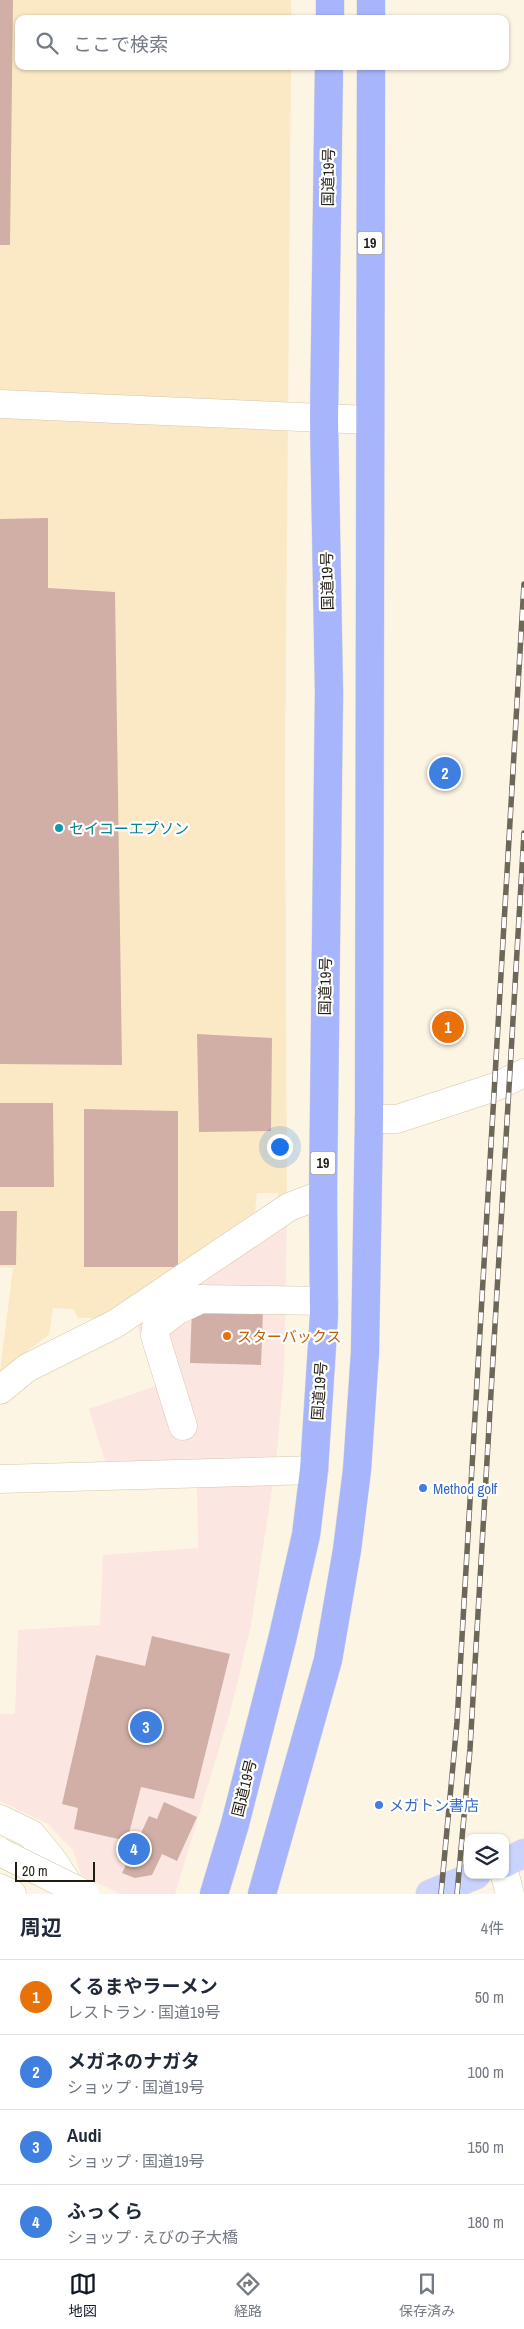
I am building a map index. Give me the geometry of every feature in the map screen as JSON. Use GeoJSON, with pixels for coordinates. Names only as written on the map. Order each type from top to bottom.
{"type":"FeatureCollection","features":[{"type":"Feature","properties":{"kind":"highway"},"geometry":{"type":"LineString","coordinates":[[330,0],[330,15]]}},
{"type":"Feature","properties":{"kind":"highway"},"geometry":{"type":"LineString","coordinates":[[371,0],[371,15]]}},
{"type":"Feature","properties":{"kind":"highway","name":"国道19号"},"geometry":{"type":"LineString","coordinates":[[214,1894],[235,1824],[282,1640],[306,1535],[314,1470],[324,1302],[323,1194],[329,692],[324,420],[329,70]]}},
{"type":"Feature","properties":{"kind":"highway","name":"19"},"geometry":{"type":"LineString","coordinates":[[262,1894],[328,1660],[347,1550],[356,1470],[365,1352],[369,1119],[371,70]]}},
{"type":"Feature","properties":{"kind":"main road"},"geometry":{"type":"LineString","coordinates":[[509,1862],[524,1853]]}},
{"type":"Feature","properties":{"kind":"main road"},"geometry":{"type":"LineString","coordinates":[[430,1894],[466,1879]]}},
{"type":"Feature","properties":{"kind":"street"},"geometry":{"type":"LineString","coordinates":[[0,404],[324,420],[369,420]]}},
{"type":"Feature","properties":{"kind":"street"},"geometry":{"type":"LineString","coordinates":[[369,1119],[397,1119],[495,1087],[524,1073]]}},
{"type":"Feature","properties":{"kind":"street"},"geometry":{"type":"LineString","coordinates":[[0,1390],[27,1368],[115,1324],[288,1207],[323,1194]]}},
{"type":"Feature","properties":{"kind":"street"},"geometry":{"type":"LineString","coordinates":[[183,1426],[155,1336],[156,1327],[178,1310],[201,1299],[324,1302]]}},
{"type":"Feature","properties":{"kind":"street"},"geometry":{"type":"LineString","coordinates":[[0,1479],[314,1470]]}},
{"type":"Feature","properties":{"kind":"street"},"geometry":{"type":"LineString","coordinates":[[0,1819],[31,1834],[51,1858],[75,1894]]}},
{"type":"Feature","properties":{"kind":"street"},"geometry":{"type":"LineString","coordinates":[[0,1852],[86,1894]]}},
{"type":"Feature","properties":{"kind":"street"},"geometry":{"type":"LineString","coordinates":[[506,1879],[510,1894]]}},
{"type":"Feature","properties":{"kind":"street"},"geometry":{"type":"LineString","coordinates":[[0,1888],[12,1894]]}},
{"type":"Feature","properties":{"kind":"shaded area","name":"セイコーエプソン"},"geometry":{"type":"Polygon","coordinates":[[[0,0],[291,0],[291,15],[15,15],[15,70],[291,70],[285,776],[287,1198],[277,1203],[278,1193],[257,1193],[254,1221],[99,1318],[78,1318],[73,1309],[53,1308],[49,1335],[0,1371],[13,1268],[0,1267],[0,0]]]}},
{"type":"Feature","properties":{"kind":"shaded area"},"geometry":{"type":"Polygon","coordinates":[[[287,1219],[284,1372],[276,1463],[108,1471],[89,1409],[156,1386],[135,1318],[287,1219]]]}},
{"type":"Feature","properties":{"kind":"shaded area"},"geometry":{"type":"Polygon","coordinates":[[[274,1476],[251,1625],[231,1709],[175,1894],[121,1894],[81,1875],[73,1850],[48,1824],[0,1801],[0,1714],[15,1714],[18,1630],[100,1625],[103,1555],[198,1548],[197,1488],[203,1482],[274,1476]]]}},
{"type":"Feature","properties":{"kind":"building"},"geometry":{"type":"Polygon","coordinates":[[[0,0],[13,0],[10,245],[0,245],[0,0]]]}},
{"type":"Feature","properties":{"kind":"building","name":"セイコーエプソン"},"geometry":{"type":"Polygon","coordinates":[[[48,518],[48,588],[115,592],[122,1065],[0,1064],[0,519],[48,518]]]}},
{"type":"Feature","properties":{"kind":"building"},"geometry":{"type":"Polygon","coordinates":[[[197,1034],[272,1038],[271,1131],[199,1132],[197,1034]]]}},
{"type":"Feature","properties":{"kind":"building"},"geometry":{"type":"Polygon","coordinates":[[[0,1103],[53,1103],[54,1187],[0,1187],[0,1103]]]}},
{"type":"Feature","properties":{"kind":"building"},"geometry":{"type":"Polygon","coordinates":[[[84,1109],[178,1111],[178,1267],[84,1267],[84,1109]]]}},
{"type":"Feature","properties":{"kind":"building"},"geometry":{"type":"Polygon","coordinates":[[[0,1211],[17,1211],[16,1265],[0,1265],[0,1211]]]}},
{"type":"Feature","properties":{"kind":"building","name":"スターバックス"},"geometry":{"type":"Polygon","coordinates":[[[192,1306],[263,1310],[261,1365],[190,1363],[192,1306]]]}},
{"type":"Feature","properties":{"kind":"building"},"geometry":{"type":"Polygon","coordinates":[[[152,1636],[230,1654],[194,1799],[141,1787],[127,1841],[74,1829],[78,1808],[62,1804],[96,1655],[145,1666],[152,1636]]]}},
{"type":"Feature","properties":{"kind":"building"},"geometry":{"type":"Polygon","coordinates":[[[164,1802],[197,1817],[177,1861],[162,1854],[152,1875],[135,1878],[122,1873],[149,1816],[157,1819],[164,1802]]]}},
{"type":"Feature","properties":{"kind":"railway"},"geometry":{"type":"LineString","coordinates":[[441,1894],[457,1722],[524,584]]}},
{"type":"Feature","properties":{"kind":"railway"},"geometry":{"type":"LineString","coordinates":[[457,1894],[470,1749],[524,833]]}},
{"type":"Feature","properties":{"kind":"place","name":"メガネのナガタ"},"geometry":{"type":"Point","coordinates":[445,773]}},
{"type":"Feature","properties":{"kind":"place","name":"セイコーエプソン"},"geometry":{"type":"Point","coordinates":[59,828]}},
{"type":"Feature","properties":{"kind":"place","name":"くるまやラーメン"},"geometry":{"type":"Point","coordinates":[448,1027]}},
{"type":"Feature","properties":{"kind":"place","name":"スターバックス"},"geometry":{"type":"Point","coordinates":[227,1336]}},
{"type":"Feature","properties":{"kind":"place","name":"Method golf"},"geometry":{"type":"Point","coordinates":[423,1488]}},
{"type":"Feature","properties":{"kind":"place","name":"Audi"},"geometry":{"type":"Point","coordinates":[146,1727]}},
{"type":"Feature","properties":{"kind":"place","name":"メガトン書店"},"geometry":{"type":"Point","coordinates":[379,1805]}},
{"type":"Feature","properties":{"kind":"place","name":"ふっくら"},"geometry":{"type":"Point","coordinates":[134,1849]}}]}
